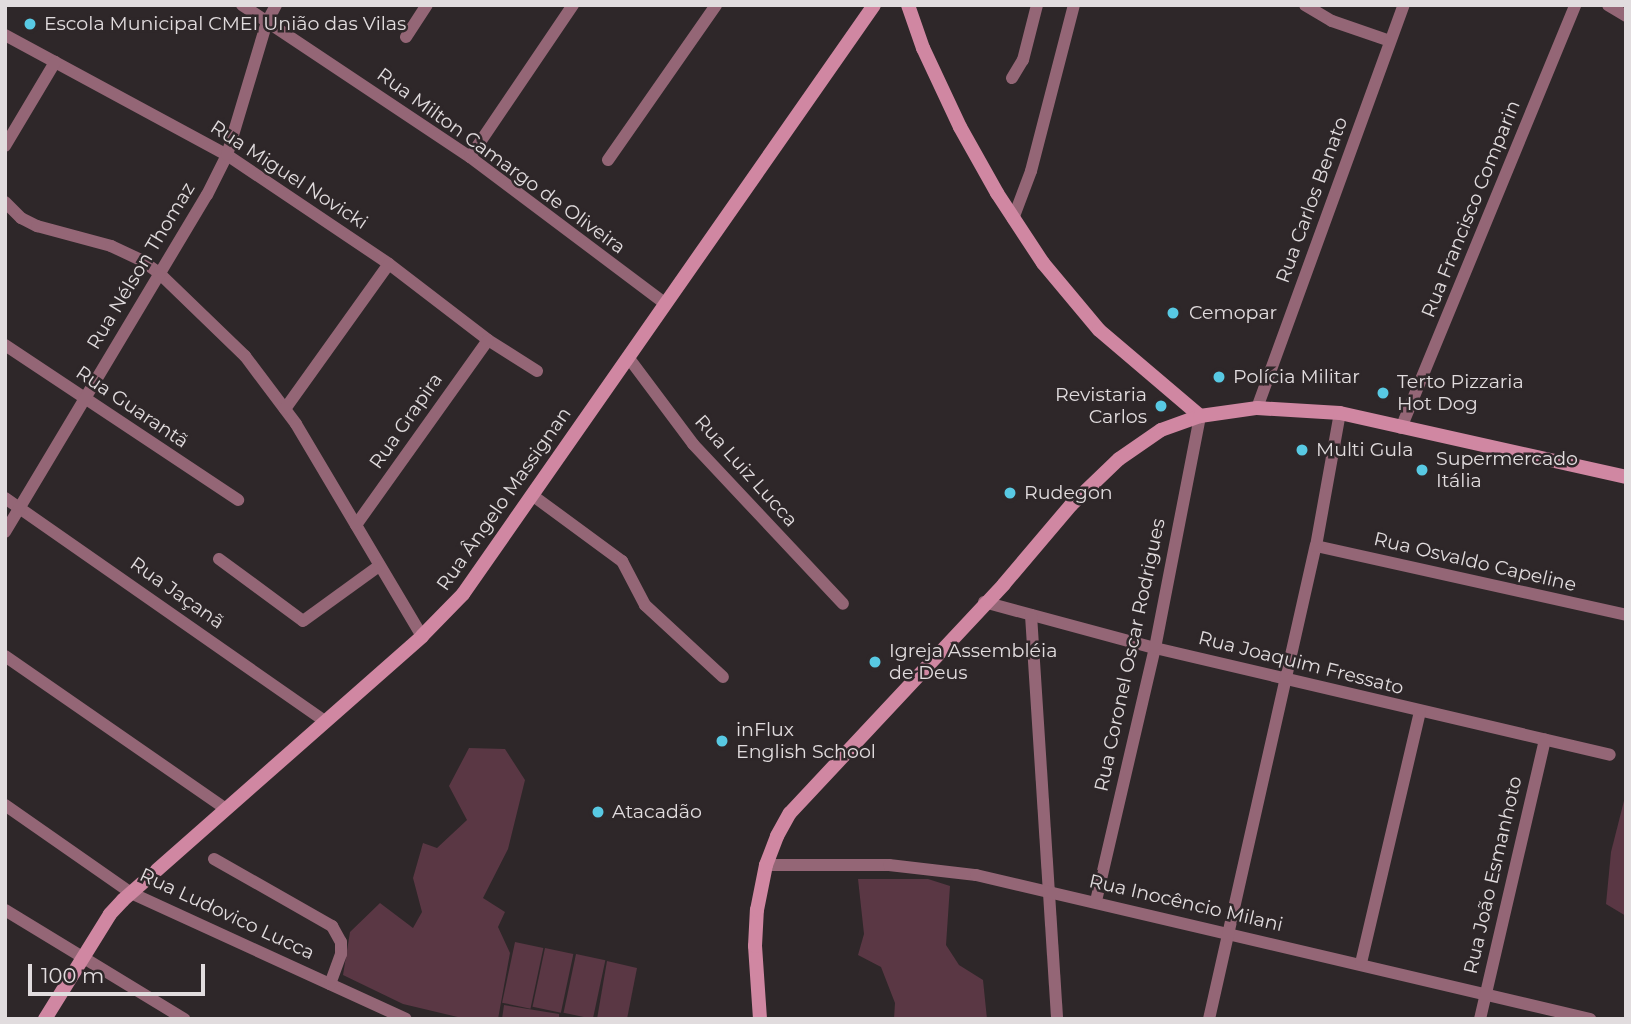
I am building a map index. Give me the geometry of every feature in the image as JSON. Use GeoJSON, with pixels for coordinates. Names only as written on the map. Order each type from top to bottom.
{"type":"FeatureCollection","features":[{"type":"Feature","properties":{"kind":"street","name":"Rua Milton Camargo de Oliveira"},"geometry":{"type":"LineString","coordinates":[[242,5],[470,157],[666,304]]}},
{"type":"Feature","properties":{"kind":"street","name":"Rua Nélson Thomaz"},"geometry":{"type":"LineString","coordinates":[[5,532],[227,155],[267,22],[276,5]]}},
{"type":"Feature","properties":{"kind":"street"},"geometry":{"type":"LineString","coordinates":[[406,37],[427,5]]}},
{"type":"Feature","properties":{"kind":"street"},"geometry":{"type":"LineString","coordinates":[[470,157],[573,5]]}},
{"type":"Feature","properties":{"kind":"street"},"geometry":{"type":"LineString","coordinates":[[608,160],[716,5]]}},
{"type":"Feature","properties":{"kind":"street","name":"Rua Ângelo Massignan"},"geometry":{"type":"LineString","coordinates":[[45,1019],[110,915],[131,892],[422,636],[463,594],[874,5]]}},
{"type":"Feature","properties":{"kind":"street"},"geometry":{"type":"LineString","coordinates":[[908,5],[923,48],[960,127],[1013,219],[1084,314],[1200,416]]}},
{"type":"Feature","properties":{"kind":"street"},"geometry":{"type":"LineString","coordinates":[[1012,78],[1023,60],[1037,5]]}},
{"type":"Feature","properties":{"kind":"street"},"geometry":{"type":"LineString","coordinates":[[1013,219],[1031,171],[1074,5]]}},
{"type":"Feature","properties":{"kind":"street"},"geometry":{"type":"LineString","coordinates":[[1305,5],[1327,18],[1390,41]]}},
{"type":"Feature","properties":{"kind":"street"},"geometry":{"type":"LineString","coordinates":[[1327,18],[1332,5]]}},
{"type":"Feature","properties":{"kind":"street","name":"Rua Carlos Benato"},"geometry":{"type":"LineString","coordinates":[[1257,408],[1404,5]]}},
{"type":"Feature","properties":{"kind":"street","name":"Rua Francisco Comparin"},"geometry":{"type":"LineString","coordinates":[[1401,428],[1575,5]]}},
{"type":"Feature","properties":{"kind":"street"},"geometry":{"type":"LineString","coordinates":[[1608,5],[1626,16]]}},
{"type":"Feature","properties":{"kind":"street","name":"Rua Miguel Novicki"},"geometry":{"type":"LineString","coordinates":[[5,36],[227,155],[389,264],[488,340],[537,371]]}},
{"type":"Feature","properties":{"kind":"street"},"geometry":{"type":"LineString","coordinates":[[5,146],[55,62]]}},
{"type":"Feature","properties":{"kind":"street"},"geometry":{"type":"LineString","coordinates":[[5,202],[21,218],[37,226],[111,246],[159,273],[245,356],[285,410],[422,636]]}},
{"type":"Feature","properties":{"kind":"street"},"geometry":{"type":"LineString","coordinates":[[285,410],[389,264]]}},
{"type":"Feature","properties":{"kind":"street","name":"Rua Grapira"},"geometry":{"type":"LineString","coordinates":[[356,525],[488,340]]}},
{"type":"Feature","properties":{"kind":"street","name":"Rua Guarantã"},"geometry":{"type":"LineString","coordinates":[[5,345],[238,500]]}},
{"type":"Feature","properties":{"kind":"street","name":"Rua Luiz Lucca"},"geometry":{"type":"LineString","coordinates":[[628,358],[693,444],[843,604]]}},
{"type":"Feature","properties":{"kind":"street"},"geometry":{"type":"LineString","coordinates":[[760,1019],[755,946],[757,910],[766,865],[777,836],[790,813],[1004,583],[1071,505],[1119,459],[1161,430],[1200,416],[1257,408],[1340,413],[1626,477]]}},
{"type":"Feature","properties":{"kind":"street"},"geometry":{"type":"LineString","coordinates":[[1209,1019],[1315,546],[1340,413]]}},
{"type":"Feature","properties":{"kind":"street","name":"Rua Coronel Oscar Rodrigues"},"geometry":{"type":"LineString","coordinates":[[1096,901],[1155,648],[1200,416]]}},
{"type":"Feature","properties":{"kind":"street"},"geometry":{"type":"LineString","coordinates":[[532,495],[622,561],[645,605],[723,677]]}},
{"type":"Feature","properties":{"kind":"street","name":"Rua Jaçanã"},"geometry":{"type":"LineString","coordinates":[[5,498],[326,721]]}},
{"type":"Feature","properties":{"kind":"street","name":"Rua Osvaldo Capeline"},"geometry":{"type":"LineString","coordinates":[[1315,546],[1626,615]]}},
{"type":"Feature","properties":{"kind":"street"},"geometry":{"type":"LineString","coordinates":[[219,559],[303,621],[380,566]]}},
{"type":"Feature","properties":{"kind":"street","name":"Rua Joaquim Fressato"},"geometry":{"type":"LineString","coordinates":[[984,602],[1155,648],[1610,755]]}},
{"type":"Feature","properties":{"kind":"street"},"geometry":{"type":"LineString","coordinates":[[1031,615],[1057,1019]]}},
{"type":"Feature","properties":{"kind":"street"},"geometry":{"type":"LineString","coordinates":[[5,656],[226,809]]}},
{"type":"Feature","properties":{"kind":"street"},"geometry":{"type":"LineString","coordinates":[[1361,963],[1420,712]]}},
{"type":"Feature","properties":{"kind":"street","name":"Rua João Esmanhoto"},"geometry":{"type":"LineString","coordinates":[[1480,1019],[1545,739]]}},
{"type":"Feature","properties":{"kind":"street","name":"Rua Ludovico Lucca"},"geometry":{"type":"LineString","coordinates":[[5,805],[131,892],[406,1019]]}},
{"type":"Feature","properties":{"kind":"street"},"geometry":{"type":"LineString","coordinates":[[214,859],[331,926],[341,942],[341,954],[330,984]]}},
{"type":"Feature","properties":{"kind":"street","name":"Rua Inocêncio Milani"},"geometry":{"type":"LineString","coordinates":[[766,865],[889,864],[976,874],[1590,1019]]}},
{"type":"Feature","properties":{"kind":"street"},"geometry":{"type":"LineString","coordinates":[[5,910],[184,1019]]}},
{"type":"Feature","properties":{"kind":"shaded area"},"geometry":{"type":"Polygon","coordinates":[[[469,748],[505,749],[525,780],[508,849],[483,898],[505,912],[498,927],[510,953],[498,1019],[466,1019],[403,1004],[343,975],[350,932],[380,903],[413,928],[422,912],[413,878],[423,843],[437,848],[467,820],[449,786],[469,748]]]}},
{"type":"Feature","properties":{"kind":"shaded area"},"geometry":{"type":"Polygon","coordinates":[[[1626,793],[1626,916],[1606,904],[1611,852],[1626,793]]]}},
{"type":"Feature","properties":{"kind":"shaded area"},"geometry":{"type":"Polygon","coordinates":[[[858,879],[928,879],[950,886],[946,945],[959,965],[983,980],[987,1019],[894,1019],[895,1003],[881,967],[858,955],[864,934],[858,879]]]}},
{"type":"Feature","properties":{"kind":"shaded area"},"geometry":{"type":"Polygon","coordinates":[[[515,942],[543,948],[530,1009],[502,1003],[515,942]]]}},
{"type":"Feature","properties":{"kind":"shaded area"},"geometry":{"type":"Polygon","coordinates":[[[545,948],[573,954],[561,1013],[533,1007],[545,948]]]}},
{"type":"Feature","properties":{"kind":"shaded area"},"geometry":{"type":"Polygon","coordinates":[[[576,954],[605,960],[593,1019],[564,1013],[576,954]]]}},
{"type":"Feature","properties":{"kind":"shaded area"},"geometry":{"type":"Polygon","coordinates":[[[607,961],[637,968],[627,1019],[597,1019],[607,961]]]}},
{"type":"Feature","properties":{"kind":"shaded area"},"geometry":{"type":"Polygon","coordinates":[[[504,1005],[559,1014],[559,1019],[502,1019],[504,1005]]]}},
{"type":"Feature","properties":{"kind":"place","name":"Escola Municipal CMEI União das Vilas"},"geometry":{"type":"Point","coordinates":[30,24]}},
{"type":"Feature","properties":{"kind":"place","name":"Cemopar"},"geometry":{"type":"Point","coordinates":[1173,313]}},
{"type":"Feature","properties":{"kind":"place","name":"Polícia Militar"},"geometry":{"type":"Point","coordinates":[1219,377]}},
{"type":"Feature","properties":{"kind":"place","name":"Terto Pizzaria Hot Dog"},"geometry":{"type":"Point","coordinates":[1383,393]}},
{"type":"Feature","properties":{"kind":"place","name":"Revistaria Carlos"},"geometry":{"type":"Point","coordinates":[1161,406]}},
{"type":"Feature","properties":{"kind":"place","name":"Multi Gula"},"geometry":{"type":"Point","coordinates":[1302,450]}},
{"type":"Feature","properties":{"kind":"place","name":"Supermercado Itália"},"geometry":{"type":"Point","coordinates":[1422,470]}},
{"type":"Feature","properties":{"kind":"place","name":"Rudegon"},"geometry":{"type":"Point","coordinates":[1010,493]}},
{"type":"Feature","properties":{"kind":"place","name":"Igreja Assembléia de Deus"},"geometry":{"type":"Point","coordinates":[875,662]}},
{"type":"Feature","properties":{"kind":"place","name":"inFlux English School"},"geometry":{"type":"Point","coordinates":[722,741]}},
{"type":"Feature","properties":{"kind":"place","name":"Atacadão"},"geometry":{"type":"Point","coordinates":[598,812]}}]}
